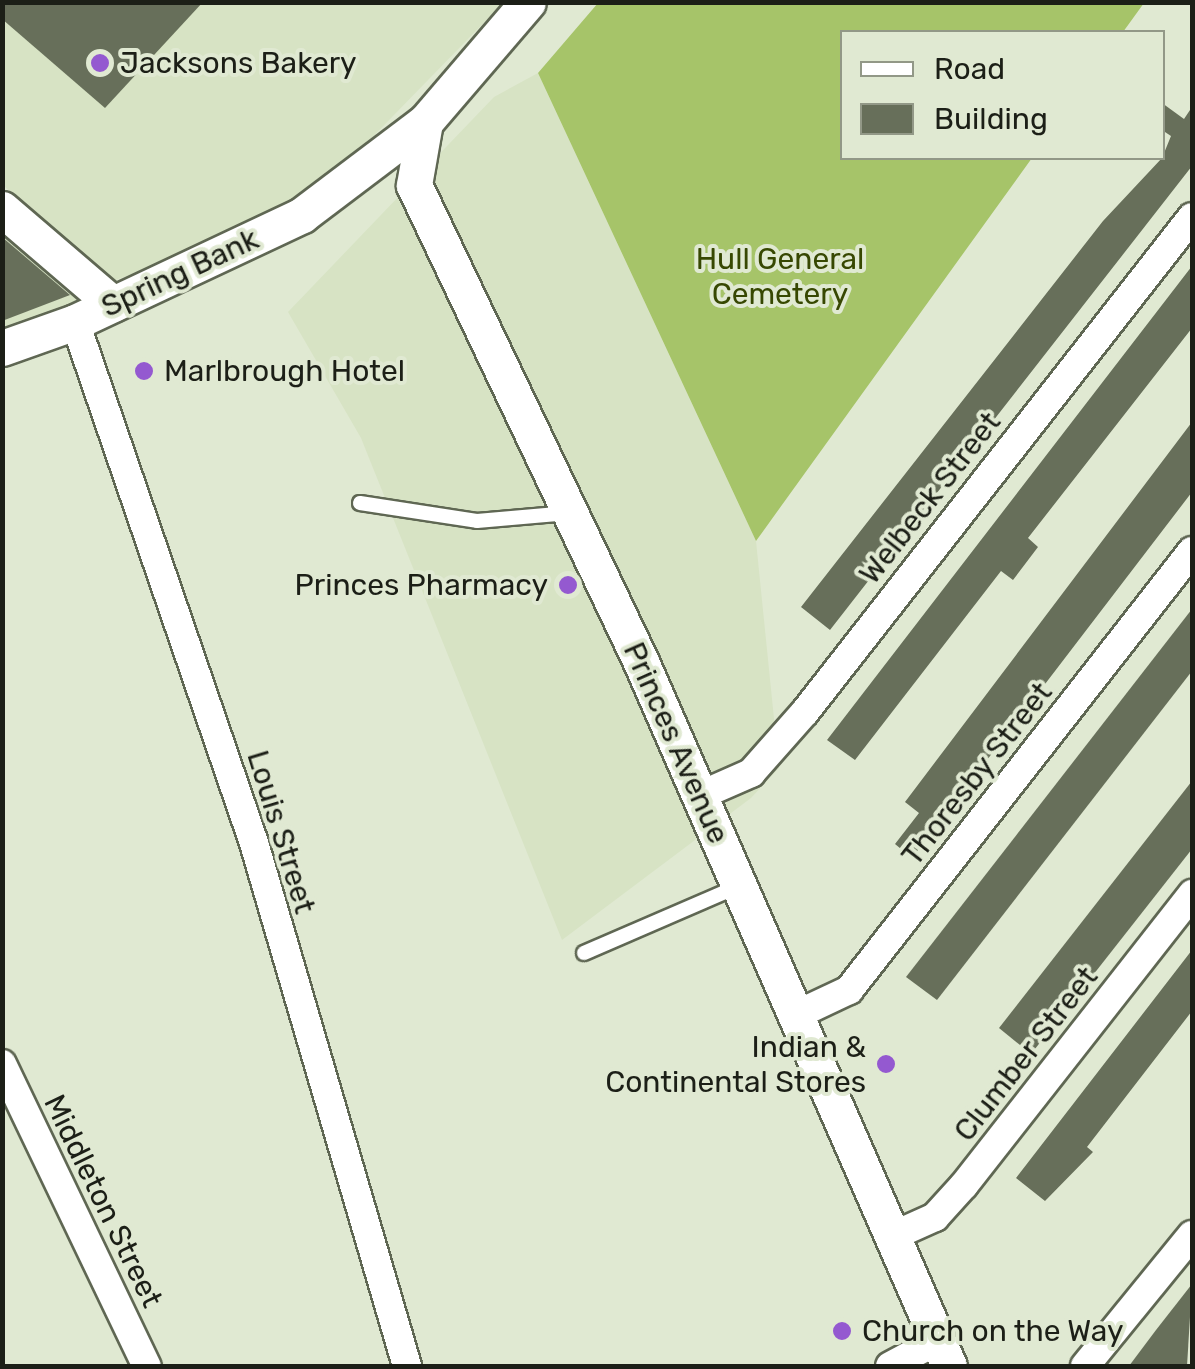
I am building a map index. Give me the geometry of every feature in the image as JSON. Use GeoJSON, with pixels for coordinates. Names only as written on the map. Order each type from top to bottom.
{"type":"FeatureCollection","features":[{"type":"Feature","properties":{"kind":"street","name":"Spring Bank"},"geometry":{"type":"LineString","coordinates":[[2,348],[75,322],[302,216],[350,184],[424,122],[528,2]]}},
{"type":"Feature","properties":{"kind":"street"},"geometry":{"type":"LineString","coordinates":[[414,185],[424,122]]}},
{"type":"Feature","properties":{"kind":"street","name":"Spring Bank"},"geometry":{"type":"LineString","coordinates":[[350,184],[394,174],[414,185]]}},
{"type":"Feature","properties":{"kind":"street","name":"Princes Avenue"},"geometry":{"type":"LineString","coordinates":[[414,185],[700,795],[944,1353]]}},
{"type":"Feature","properties":{"kind":"street"},"geometry":{"type":"LineString","coordinates":[[2,210],[113,304]]}},
{"type":"Feature","properties":{"kind":"street","name":"Welbeck Street"},"geometry":{"type":"LineString","coordinates":[[700,795],[751,773],[805,712],[1192,217]]}},
{"type":"Feature","properties":{"kind":"street","name":"Louis Street"},"geometry":{"type":"LineString","coordinates":[[75,322],[254,843],[406,1366]]}},
{"type":"Feature","properties":{"kind":"street","name":"Thoresby Street"},"geometry":{"type":"LineString","coordinates":[[796,1015],[849,990],[1192,552]]}},
{"type":"Feature","properties":{"kind":"street","name":"Clumber Street"},"geometry":{"type":"LineString","coordinates":[[895,1236],[936,1216],[964,1185],[1192,894]]}},
{"type":"Feature","properties":{"kind":"street","name":"Middleton Street"},"geometry":{"type":"LineString","coordinates":[[2,1064],[147,1366]]}},
{"type":"Feature","properties":{"kind":"street"},"geometry":{"type":"LineString","coordinates":[[1085,1366],[1192,1235]]}},
{"type":"Feature","properties":{"kind":"street"},"geometry":{"type":"LineString","coordinates":[[890,1366],[944,1353]]}},
{"type":"Feature","properties":{"kind":"lane"},"geometry":{"type":"LineString","coordinates":[[360,503],[477,521],[570,513]]}},
{"type":"Feature","properties":{"kind":"lane"},"geometry":{"type":"LineString","coordinates":[[584,953],[740,886]]}},
{"type":"Feature","properties":{"kind":"shaded area"},"geometry":{"type":"Polygon","coordinates":[[[2,3],[503,3],[320,191],[255,230],[107,283],[3,185],[2,3]]]}},
{"type":"Feature","properties":{"kind":"shaded area"},"geometry":{"type":"Polygon","coordinates":[[[538,73],[756,541],[779,768],[751,798],[562,940],[361,438],[288,312],[494,97],[538,73]]]}},
{"type":"Feature","properties":{"kind":"shaded area"},"geometry":{"type":"Polygon","coordinates":[[[2,221],[81,291],[74,305],[2,334],[2,221]]]}},
{"type":"Feature","properties":{"kind":"green space","name":"Hull General Cemetery"},"geometry":{"type":"Polygon","coordinates":[[[598,3],[1144,3],[1124,30],[840,30],[840,160],[1031,160],[756,541],[538,73],[598,3]]]}},
{"type":"Feature","properties":{"kind":"building","name":"Jacksons Bakery"},"geometry":{"type":"Polygon","coordinates":[[[2,2],[203,2],[105,108],[2,19],[2,2]]]}},
{"type":"Feature","properties":{"kind":"building"},"geometry":{"type":"Polygon","coordinates":[[[1165,105],[1184,119],[1192,107],[1192,166],[830,630],[801,607],[1103,221],[1160,160],[1165,160],[1171,136],[1165,132],[1165,105]]]}},
{"type":"Feature","properties":{"kind":"building"},"geometry":{"type":"Polygon","coordinates":[[[2,237],[70,295],[2,321],[2,237]]]}},
{"type":"Feature","properties":{"kind":"building"},"geometry":{"type":"Polygon","coordinates":[[[1192,266],[1192,328],[1028,538],[1038,547],[1013,580],[1001,571],[855,760],[827,740],[1192,266]]]}},
{"type":"Feature","properties":{"kind":"building"},"geometry":{"type":"Polygon","coordinates":[[[1192,422],[1192,492],[912,858],[895,844],[919,813],[905,802],[1192,422]]]}},
{"type":"Feature","properties":{"kind":"building"},"geometry":{"type":"Polygon","coordinates":[[[1192,609],[1192,671],[937,1000],[906,977],[1192,609]]]}},
{"type":"Feature","properties":{"kind":"building"},"geometry":{"type":"Polygon","coordinates":[[[1192,781],[1192,849],[1031,1054],[999,1028],[1192,781]]]}},
{"type":"Feature","properties":{"kind":"building"},"geometry":{"type":"Polygon","coordinates":[[[1192,950],[1192,1011],[1087,1147],[1093,1152],[1045,1201],[1016,1178],[1192,950]]]}},
{"type":"Feature","properties":{"kind":"building"},"geometry":{"type":"Polygon","coordinates":[[[1192,1284],[1187,1366],[1129,1366],[1156,1330],[1192,1284]]]}},
{"type":"Feature","properties":{"kind":"place","name":"Jacksons Bakery"},"geometry":{"type":"Point","coordinates":[100,63]}},
{"type":"Feature","properties":{"kind":"place","name":"Marlbrough Hotel"},"geometry":{"type":"Point","coordinates":[144,371]}},
{"type":"Feature","properties":{"kind":"place","name":"Princes Pharmacy"},"geometry":{"type":"Point","coordinates":[568,585]}},
{"type":"Feature","properties":{"kind":"place","name":"Indian & Continental Stores"},"geometry":{"type":"Point","coordinates":[886,1064]}},
{"type":"Feature","properties":{"kind":"place","name":"Church on the Way"},"geometry":{"type":"Point","coordinates":[842,1331]}}]}
